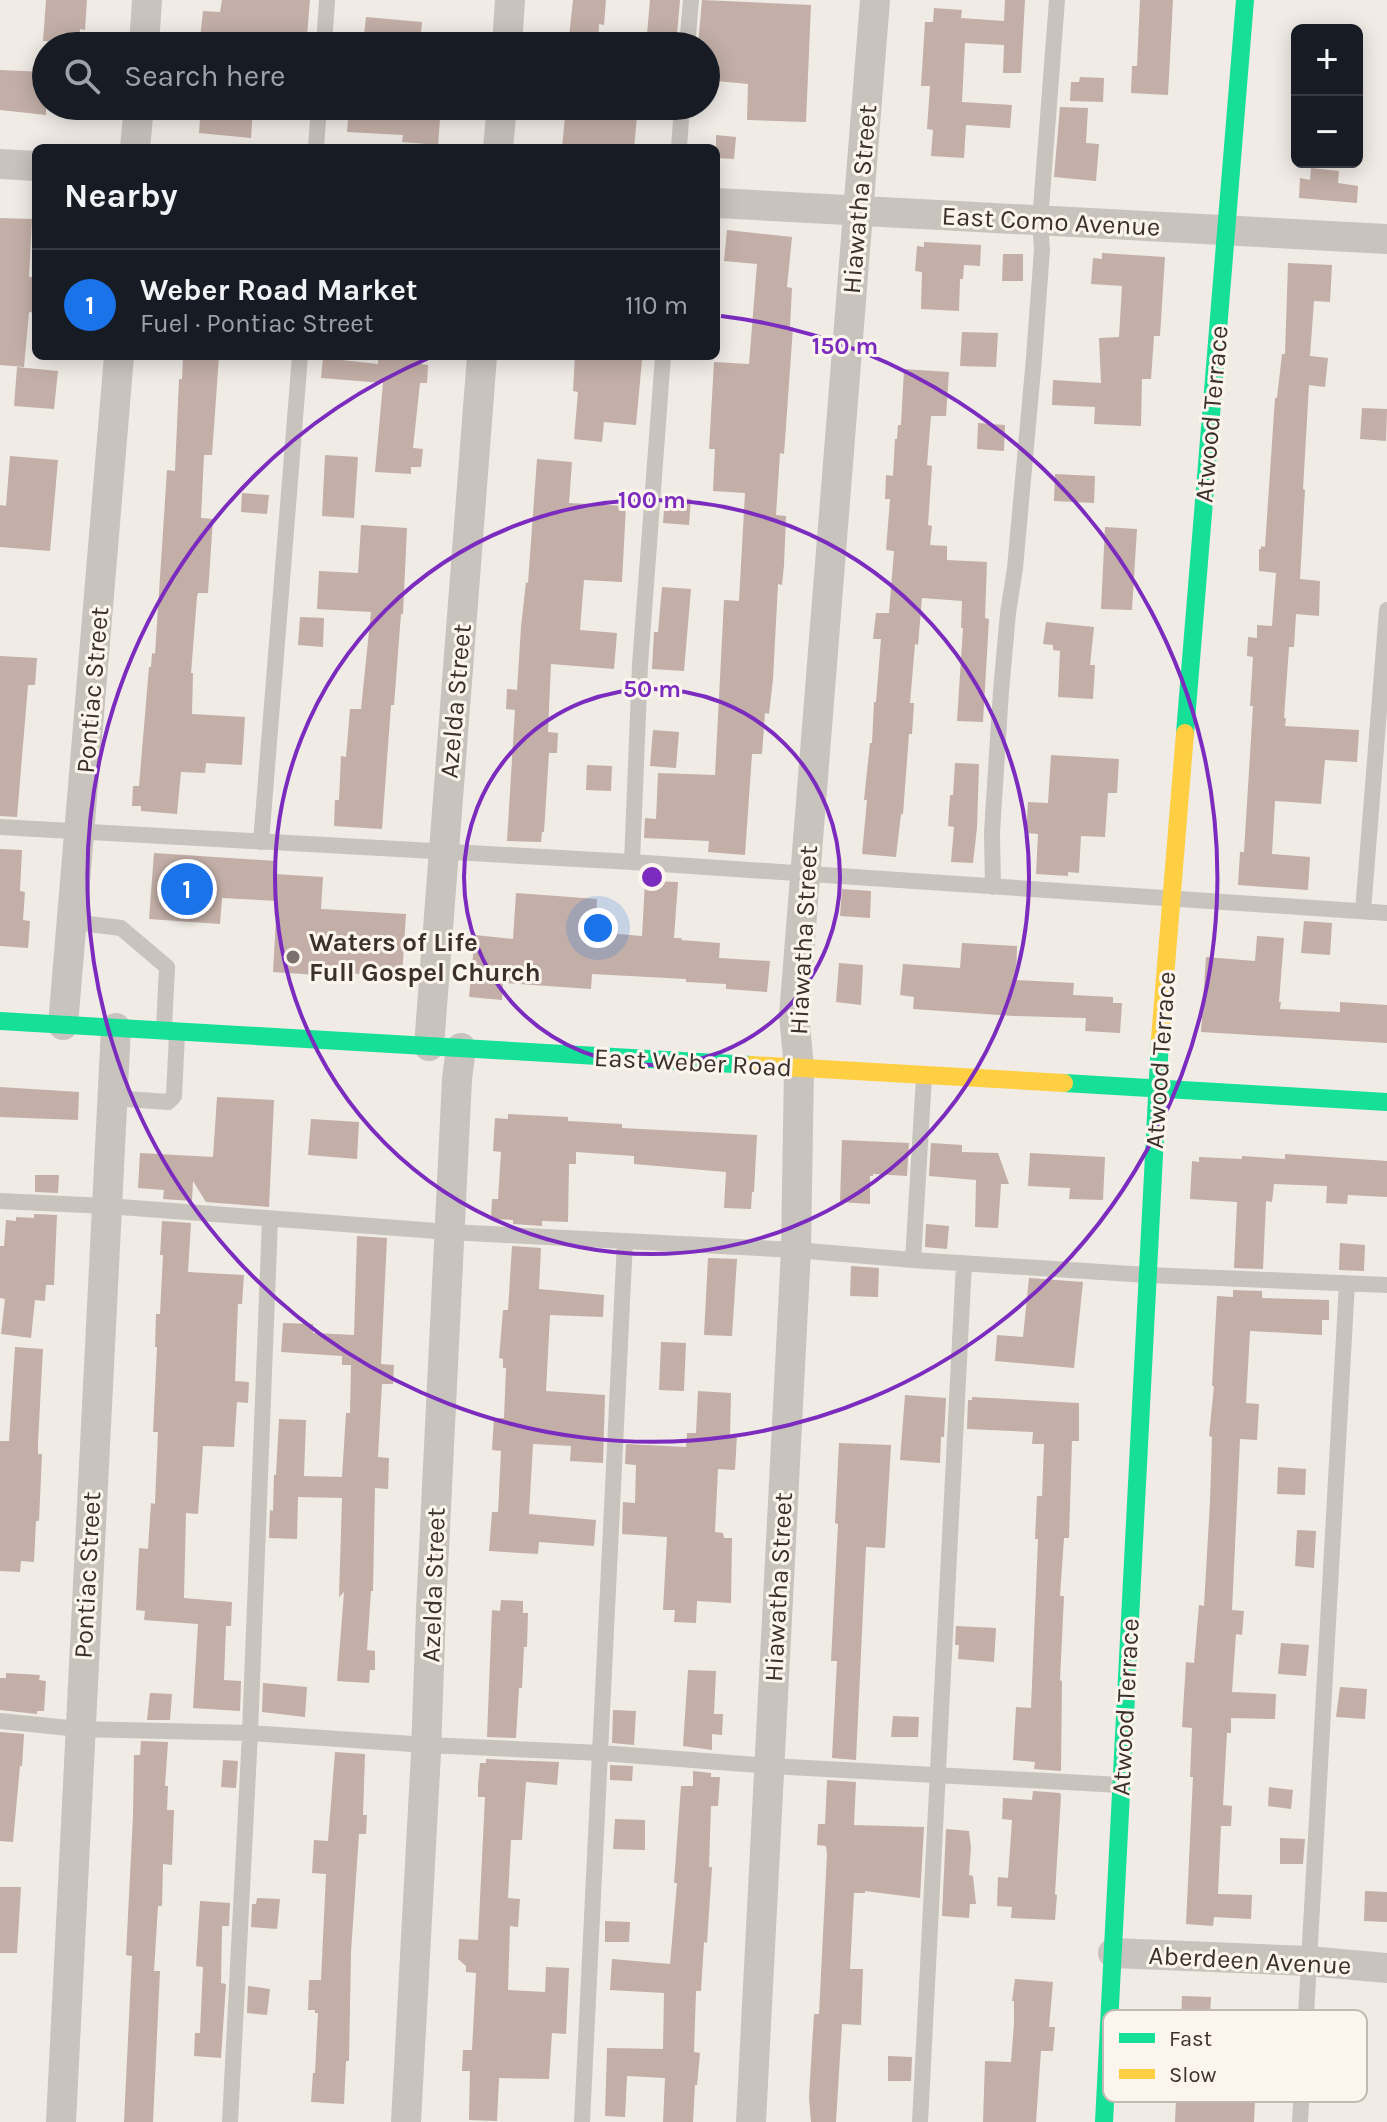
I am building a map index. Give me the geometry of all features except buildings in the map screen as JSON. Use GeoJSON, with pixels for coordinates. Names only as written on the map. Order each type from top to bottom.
{"type":"FeatureCollection","features":[{"type":"Feature","properties":{"kind":"street"},"geometry":{"type":"LineString","coordinates":[[145,32],[147,0]]}},
{"type":"Feature","properties":{"kind":"street"},"geometry":{"type":"LineString","coordinates":[[508,32],[510,0]]}},
{"type":"Feature","properties":{"kind":"street","name":"Hiawatha Street"},"geometry":{"type":"LineString","coordinates":[[751,2122],[796,1250],[799,1068],[794,1015],[875,0]]}},
{"type":"Feature","properties":{"kind":"street","name":"Atwood Terrace"},"geometry":{"type":"LineString","coordinates":[[1110,2010],[1162,1013],[1245,0]]}},
{"type":"Feature","properties":{"kind":"street"},"geometry":{"type":"LineString","coordinates":[[135,144],[138,120]]}},
{"type":"Feature","properties":{"kind":"street"},"geometry":{"type":"LineString","coordinates":[[498,144],[501,120]]}},
{"type":"Feature","properties":{"kind":"street"},"geometry":{"type":"LineString","coordinates":[[0,164],[32,166]]}},
{"type":"Feature","properties":{"kind":"street","name":"East Como Avenue"},"geometry":{"type":"LineString","coordinates":[[720,203],[1387,239]]}},
{"type":"Feature","properties":{"kind":"street","name":"Pontiac Street"},"geometry":{"type":"LineString","coordinates":[[63,1025],[119,360]]}},
{"type":"Feature","properties":{"kind":"street","name":"Azelda Street"},"geometry":{"type":"LineString","coordinates":[[429,1046],[482,360]]}},
{"type":"Feature","properties":{"kind":"street","name":"East Weber Road"},"geometry":{"type":"LineString","coordinates":[[0,1021],[1387,1102]]}},
{"type":"Feature","properties":{"kind":"street","name":"Pontiac Street"},"geometry":{"type":"LineString","coordinates":[[61,2122],[116,1028]]}},
{"type":"Feature","properties":{"kind":"street","name":"Azelda Street"},"geometry":{"type":"LineString","coordinates":[[406,2122],[427,1745],[432,1579],[457,1079],[461,1048]]}},
{"type":"Feature","properties":{"kind":"street","name":"Aberdeen Avenue"},"geometry":{"type":"LineString","coordinates":[[1113,1953],[1308,1961],[1387,1968]]}},
{"type":"Feature","properties":{"kind":"street","name":"Atwood Terrace"},"geometry":{"type":"LineString","coordinates":[[1104,2122],[1105,2102]]}},
{"type":"Feature","properties":{"kind":"lane"},"geometry":{"type":"LineString","coordinates":[[325,32],[327,0]]}},
{"type":"Feature","properties":{"kind":"lane"},"geometry":{"type":"LineString","coordinates":[[688,32],[691,0]]}},
{"type":"Feature","properties":{"kind":"lane"},"geometry":{"type":"LineString","coordinates":[[993,887],[992,832],[1001,691],[1034,358],[1042,250],[1040,221],[1057,0]]}},
{"type":"Feature","properties":{"kind":"lane"},"geometry":{"type":"LineString","coordinates":[[316,144],[318,120]]}},
{"type":"Feature","properties":{"kind":"lane"},"geometry":{"type":"LineString","coordinates":[[679,144],[681,120]]}},
{"type":"Feature","properties":{"kind":"lane"},"geometry":{"type":"LineString","coordinates":[[261,842],[300,360]]}},
{"type":"Feature","properties":{"kind":"lane"},"geometry":{"type":"LineString","coordinates":[[632,862],[640,665],[663,360]]}},
{"type":"Feature","properties":{"kind":"lane"},"geometry":{"type":"LineString","coordinates":[[1363,911],[1387,610]]}},
{"type":"Feature","properties":{"kind":"lane"},"geometry":{"type":"LineString","coordinates":[[0,827],[632,862],[1387,913]]}},
{"type":"Feature","properties":{"kind":"lane"},"geometry":{"type":"LineString","coordinates":[[73,922],[121,928],[167,967],[174,1096],[168,1102],[113,1098]]}},
{"type":"Feature","properties":{"kind":"lane"},"geometry":{"type":"LineString","coordinates":[[913,1260],[924,1075]]}},
{"type":"Feature","properties":{"kind":"lane"},"geometry":{"type":"LineString","coordinates":[[0,1201],[1147,1275],[1387,1285]]}},
{"type":"Feature","properties":{"kind":"lane"},"geometry":{"type":"LineString","coordinates":[[230,2122],[250,1733],[270,1219]]}},
{"type":"Feature","properties":{"kind":"lane"},"geometry":{"type":"LineString","coordinates":[[582,2122],[625,1241]]}},
{"type":"Feature","properties":{"kind":"lane"},"geometry":{"type":"LineString","coordinates":[[920,2122],[964,1263]]}},
{"type":"Feature","properties":{"kind":"lane"},"geometry":{"type":"LineString","coordinates":[[1306,2010],[1347,1283]]}},
{"type":"Feature","properties":{"kind":"lane"},"geometry":{"type":"LineString","coordinates":[[0,1721],[79,1729],[250,1733],[1121,1785]]}},
{"type":"Feature","properties":{"kind":"lane"},"geometry":{"type":"LineString","coordinates":[[1300,2122],[1301,2102]]}},
{"type":"Feature","properties":{"kind":"traffic: fast"},"geometry":{"type":"LineString","coordinates":[[1185,733],[1245,0]]}},
{"type":"Feature","properties":{"kind":"traffic: fast"},"geometry":{"type":"LineString","coordinates":[[0,1021],[751,1065]]}},
{"type":"Feature","properties":{"kind":"traffic: fast"},"geometry":{"type":"LineString","coordinates":[[1110,2010],[1160,1039]]}},
{"type":"Feature","properties":{"kind":"traffic: fast"},"geometry":{"type":"LineString","coordinates":[[1064,1083],[1387,1102]]}},
{"type":"Feature","properties":{"kind":"traffic: fast"},"geometry":{"type":"LineString","coordinates":[[1104,2122],[1105,2102]]}},
{"type":"Feature","properties":{"kind":"traffic: slow"},"geometry":{"type":"LineString","coordinates":[[1160,1039],[1185,733]]}},
{"type":"Feature","properties":{"kind":"traffic: slow"},"geometry":{"type":"LineString","coordinates":[[751,1065],[1064,1083]]}},
{"type":"Feature","properties":{"kind":"place","name":"Weber Road Market"},"geometry":{"type":"Point","coordinates":[187,889]}},
{"type":"Feature","properties":{"kind":"place","name":"Waters of Life Full Gospel Church"},"geometry":{"type":"Point","coordinates":[293,957]}}]}
